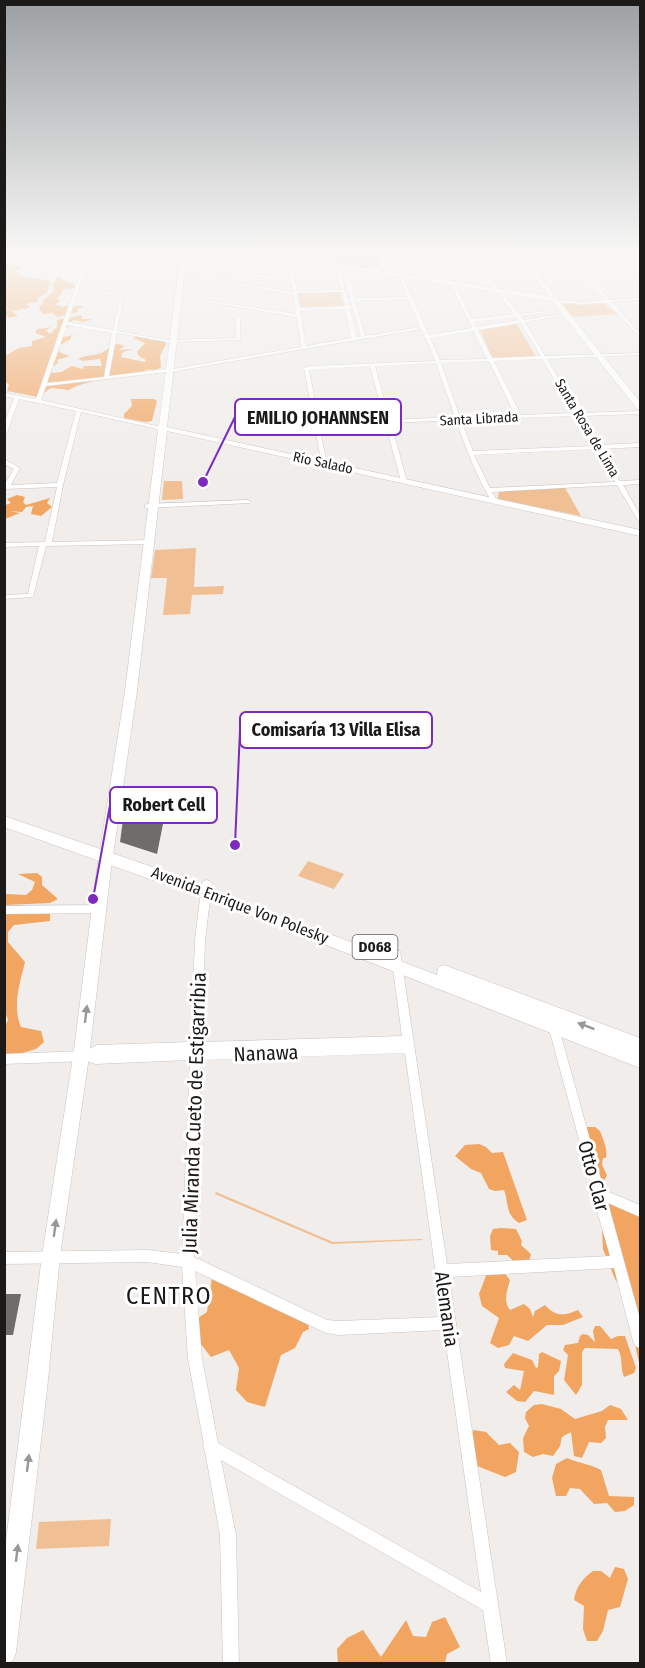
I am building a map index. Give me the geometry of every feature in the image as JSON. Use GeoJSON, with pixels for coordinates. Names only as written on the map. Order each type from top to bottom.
{"type":"FeatureCollection","features":[{"type":"Feature","properties":{"kind":"main road"},"geometry":{"type":"LineString","coordinates":[[4,1652],[13,1522],[38,1390],[51,1256],[84,1056],[105,850],[172,330]]}},
{"type":"Feature","properties":{"kind":"main road"},"geometry":{"type":"LineString","coordinates":[[579,330],[640,407]]}},
{"type":"Feature","properties":{"kind":"main road","name":"Río Salado"},"geometry":{"type":"LineString","coordinates":[[161,428],[640,533]]}},
{"type":"Feature","properties":{"kind":"main road","name":"Avenida Enrique Von Polesky"},"geometry":{"type":"LineString","coordinates":[[4,811],[396,959],[551,1020],[640,1060]]}},
{"type":"Feature","properties":{"kind":"main road","name":"Avenida Enrique Von Polesky"},"geometry":{"type":"LineString","coordinates":[[4,821],[105,850]]}},
{"type":"Feature","properties":{"kind":"main road","name":"Avenida Enrique Von Polesky"},"geometry":{"type":"LineString","coordinates":[[551,1020],[640,1046]]}},
{"type":"Feature","properties":{"kind":"street"},"geometry":{"type":"LineString","coordinates":[[38,401],[63,330]]}},
{"type":"Feature","properties":{"kind":"street"},"geometry":{"type":"LineString","coordinates":[[103,330],[171,340],[238,339],[238,330]]}},
{"type":"Feature","properties":{"kind":"street"},"geometry":{"type":"LineString","coordinates":[[301,330],[304,348]]}},
{"type":"Feature","properties":{"kind":"street"},"geometry":{"type":"LineString","coordinates":[[352,330],[354,339]]}},
{"type":"Feature","properties":{"kind":"street"},"geometry":{"type":"LineString","coordinates":[[361,330],[363,338]]}},
{"type":"Feature","properties":{"kind":"street"},"geometry":{"type":"LineString","coordinates":[[44,385],[167,371],[410,330]]}},
{"type":"Feature","properties":{"kind":"street"},"geometry":{"type":"LineString","coordinates":[[422,330],[439,362],[471,453],[494,501]]}},
{"type":"Feature","properties":{"kind":"street"},"geometry":{"type":"LineString","coordinates":[[425,337],[469,330]]}},
{"type":"Feature","properties":{"kind":"street"},"geometry":{"type":"LineString","coordinates":[[474,330],[519,417]]}},
{"type":"Feature","properties":{"kind":"street","name":"Santa Rosa de Lima"},"geometry":{"type":"LineString","coordinates":[[527,330],[621,483],[640,519]]}},
{"type":"Feature","properties":{"kind":"street"},"geometry":{"type":"LineString","coordinates":[[106,377],[115,332]]}},
{"type":"Feature","properties":{"kind":"street"},"geometry":{"type":"LineString","coordinates":[[324,464],[306,369],[640,354]]}},
{"type":"Feature","properties":{"kind":"street"},"geometry":{"type":"LineString","coordinates":[[372,365],[404,481]]}},
{"type":"Feature","properties":{"kind":"street","name":"Río Salado"},"geometry":{"type":"LineString","coordinates":[[4,394],[161,428]]}},
{"type":"Feature","properties":{"kind":"street"},"geometry":{"type":"LineString","coordinates":[[4,433],[17,397]]}},
{"type":"Feature","properties":{"kind":"street"},"geometry":{"type":"LineString","coordinates":[[4,597],[31,596],[79,410]]}},
{"type":"Feature","properties":{"kind":"street","name":"Santa Librada"},"geometry":{"type":"LineString","coordinates":[[317,424],[640,412]]}},
{"type":"Feature","properties":{"kind":"street"},"geometry":{"type":"LineString","coordinates":[[471,453],[640,445]]}},
{"type":"Feature","properties":{"kind":"street"},"geometry":{"type":"LineString","coordinates":[[4,461],[17,468],[6,487]]}},
{"type":"Feature","properties":{"kind":"street"},"geometry":{"type":"LineString","coordinates":[[487,490],[640,482]]}},
{"type":"Feature","properties":{"kind":"street"},"geometry":{"type":"LineString","coordinates":[[6,487],[60,485]]}},
{"type":"Feature","properties":{"kind":"street"},"geometry":{"type":"LineString","coordinates":[[151,506],[248,502]]}},
{"type":"Feature","properties":{"kind":"street"},"geometry":{"type":"LineString","coordinates":[[4,545],[146,542]]}},
{"type":"Feature","properties":{"kind":"street","name":"Julia Miranda Cueto de Estigarribia"},"geometry":{"type":"LineString","coordinates":[[206,888],[200,940],[198,1050],[188,1261],[195,1359],[228,1535],[231,1664]]}},
{"type":"Feature","properties":{"kind":"street"},"geometry":{"type":"LineString","coordinates":[[4,910],[99,909]]}},
{"type":"Feature","properties":{"kind":"street","name":"Alemania"},"geometry":{"type":"LineString","coordinates":[[396,959],[499,1664]]}},
{"type":"Feature","properties":{"kind":"street","name":"Otto Clar"},"geometry":{"type":"LineString","coordinates":[[551,1020],[640,1341]]}},
{"type":"Feature","properties":{"kind":"street","name":"Nanawa"},"geometry":{"type":"LineString","coordinates":[[4,1059],[84,1056],[95,1059],[198,1050],[409,1044]]}},
{"type":"Feature","properties":{"kind":"street"},"geometry":{"type":"LineString","coordinates":[[598,1193],[640,1212]]}},
{"type":"Feature","properties":{"kind":"street"},"geometry":{"type":"LineString","coordinates":[[4,1258],[147,1256],[188,1261],[326,1326],[339,1328],[449,1323]]}},
{"type":"Feature","properties":{"kind":"street"},"geometry":{"type":"LineString","coordinates":[[442,1271],[617,1262]]}},
{"type":"Feature","properties":{"kind":"street"},"geometry":{"type":"LineString","coordinates":[[210,1446],[491,1606]]}},
{"type":"Feature","properties":{"kind":"shaded area"},"geometry":{"type":"Polygon","coordinates":[[[37,330],[47,330],[46,331],[50,334],[54,330],[64,330],[63,337],[79,334],[71,336],[71,339],[60,345],[59,352],[70,356],[57,360],[58,363],[51,368],[53,369],[51,373],[61,372],[72,366],[84,369],[83,366],[102,366],[100,359],[83,361],[78,359],[102,353],[117,344],[125,346],[119,350],[133,349],[123,352],[121,357],[145,362],[146,360],[137,352],[145,343],[133,338],[141,335],[150,340],[164,341],[166,344],[160,356],[161,367],[157,369],[87,383],[69,390],[51,388],[38,397],[7,391],[9,385],[5,381],[5,356],[19,348],[32,346],[32,341],[46,337],[35,333],[37,330]]]}},
{"type":"Feature","properties":{"kind":"shaded area"},"geometry":{"type":"Polygon","coordinates":[[[480,330],[520,330],[536,357],[493,359],[480,330]]]}},
{"type":"Feature","properties":{"kind":"shaded area"},"geometry":{"type":"Polygon","coordinates":[[[131,399],[157,401],[152,421],[124,418],[124,414],[132,406],[131,399]]]}},
{"type":"Feature","properties":{"kind":"shaded area"},"geometry":{"type":"Polygon","coordinates":[[[164,481],[182,481],[183,499],[162,500],[164,481]]]}},
{"type":"Feature","properties":{"kind":"shaded area"},"geometry":{"type":"Polygon","coordinates":[[[564,486],[581,516],[498,499],[499,489],[564,486]]]}},
{"type":"Feature","properties":{"kind":"shaded area"},"geometry":{"type":"Polygon","coordinates":[[[17,495],[25,497],[23,502],[26,505],[50,498],[47,503],[52,507],[41,516],[31,514],[33,506],[26,507],[22,512],[10,511],[20,513],[5,519],[5,505],[11,503],[7,499],[17,495]]]}},
{"type":"Feature","properties":{"kind":"shaded area"},"geometry":{"type":"Polygon","coordinates":[[[196,548],[194,587],[224,586],[223,594],[192,595],[190,614],[163,615],[167,578],[151,578],[155,550],[196,548]]]}},
{"type":"Feature","properties":{"kind":"shaded area"},"geometry":{"type":"Polygon","coordinates":[[[308,861],[344,874],[334,889],[298,876],[308,861]]]}},
{"type":"Feature","properties":{"kind":"shaded area"},"geometry":{"type":"Polygon","coordinates":[[[37,873],[42,877],[42,885],[58,899],[50,903],[5,905],[5,894],[26,895],[32,890],[35,882],[18,874],[37,873]]]}},
{"type":"Feature","properties":{"kind":"shaded area"},"geometry":{"type":"Polygon","coordinates":[[[32,908],[50,914],[50,921],[14,925],[8,932],[8,942],[25,962],[19,986],[18,1019],[21,1027],[41,1031],[44,1042],[36,1049],[5,1058],[5,1026],[8,1020],[4,1009],[5,910],[32,908]]]}},
{"type":"Feature","properties":{"kind":"shaded area"},"geometry":{"type":"Polygon","coordinates":[[[586,1127],[595,1127],[600,1131],[605,1144],[606,1158],[603,1158],[602,1165],[607,1175],[604,1181],[600,1182],[582,1152],[586,1127]]]}},
{"type":"Feature","properties":{"kind":"shaded area"},"geometry":{"type":"Polygon","coordinates":[[[479,1144],[492,1153],[503,1152],[527,1220],[519,1223],[515,1220],[509,1212],[504,1190],[489,1189],[481,1173],[471,1169],[455,1156],[465,1145],[479,1144]]]}},
{"type":"Feature","properties":{"kind":"shaded area"},"geometry":{"type":"Polygon","coordinates":[[[216,1192],[333,1242],[423,1240],[332,1244],[215,1194],[216,1192]]]}},
{"type":"Feature","properties":{"kind":"shaded area"},"geometry":{"type":"Polygon","coordinates":[[[614,1197],[639,1209],[640,1214],[640,1367],[627,1296],[615,1279],[603,1249],[601,1209],[614,1197]]]}},
{"type":"Feature","properties":{"kind":"shaded area"},"geometry":{"type":"Polygon","coordinates":[[[493,1229],[516,1229],[522,1241],[521,1245],[531,1254],[529,1262],[518,1265],[507,1255],[498,1255],[498,1251],[491,1250],[490,1236],[493,1229]]]}},
{"type":"Feature","properties":{"kind":"shaded area"},"geometry":{"type":"Polygon","coordinates":[[[503,1271],[510,1280],[506,1299],[510,1310],[524,1304],[530,1309],[533,1317],[535,1311],[545,1305],[553,1312],[560,1314],[578,1310],[583,1317],[563,1325],[547,1325],[528,1341],[514,1336],[509,1345],[498,1348],[490,1343],[499,1318],[482,1306],[479,1294],[487,1273],[503,1271]]]}},
{"type":"Feature","properties":{"kind":"shaded area"},"geometry":{"type":"Polygon","coordinates":[[[212,1277],[234,1290],[245,1287],[284,1303],[287,1315],[306,1311],[309,1329],[303,1332],[295,1348],[281,1355],[265,1407],[247,1402],[236,1390],[239,1368],[229,1350],[211,1357],[193,1334],[198,1318],[207,1312],[212,1277]]]}},
{"type":"Feature","properties":{"kind":"shaded area"},"geometry":{"type":"Polygon","coordinates":[[[595,1326],[600,1326],[611,1339],[625,1336],[636,1368],[634,1373],[624,1377],[618,1349],[585,1348],[582,1352],[582,1385],[576,1395],[564,1380],[568,1355],[563,1350],[565,1345],[578,1343],[583,1334],[588,1335],[595,1342],[593,1331],[595,1326]]]}},
{"type":"Feature","properties":{"kind":"shaded area"},"geometry":{"type":"Polygon","coordinates":[[[542,1352],[561,1361],[559,1371],[554,1376],[554,1395],[534,1391],[525,1402],[517,1401],[506,1392],[514,1385],[520,1390],[524,1371],[505,1368],[504,1364],[513,1353],[532,1360],[536,1368],[539,1354],[542,1352]]]}},
{"type":"Feature","properties":{"kind":"shaded area"},"geometry":{"type":"Polygon","coordinates":[[[542,1404],[561,1409],[575,1419],[602,1411],[610,1405],[621,1409],[628,1420],[608,1420],[605,1427],[606,1438],[601,1443],[589,1442],[582,1458],[574,1456],[571,1432],[562,1437],[560,1446],[553,1456],[543,1454],[533,1457],[524,1452],[523,1438],[529,1426],[525,1418],[526,1412],[534,1405],[542,1404]]]}},
{"type":"Feature","properties":{"kind":"shaded area"},"geometry":{"type":"Polygon","coordinates":[[[474,1430],[486,1432],[499,1445],[510,1443],[519,1452],[516,1472],[505,1477],[477,1466],[467,1440],[474,1430]]]}},
{"type":"Feature","properties":{"kind":"shaded area"},"geometry":{"type":"Polygon","coordinates":[[[567,1458],[601,1470],[609,1496],[634,1497],[634,1505],[625,1511],[615,1512],[607,1503],[594,1504],[580,1489],[570,1488],[566,1496],[556,1496],[552,1478],[556,1464],[567,1458]]]}},
{"type":"Feature","properties":{"kind":"shaded area"},"geometry":{"type":"Polygon","coordinates":[[[111,1519],[109,1546],[36,1549],[39,1522],[111,1519]]]}},
{"type":"Feature","properties":{"kind":"shaded area"},"geometry":{"type":"Polygon","coordinates":[[[615,1567],[624,1569],[628,1579],[620,1607],[608,1610],[603,1631],[597,1641],[587,1641],[583,1629],[584,1606],[574,1600],[576,1591],[593,1571],[601,1571],[610,1578],[615,1567]]]}},
{"type":"Feature","properties":{"kind":"shaded area"},"geometry":{"type":"Polygon","coordinates":[[[445,1617],[460,1647],[447,1654],[445,1663],[338,1663],[337,1649],[347,1638],[363,1630],[381,1657],[406,1620],[413,1636],[426,1637],[432,1622],[445,1617]]]}},
{"type":"Feature","properties":{"kind":"building"},"geometry":{"type":"Polygon","coordinates":[[[124,812],[164,819],[157,854],[120,842],[124,812]]]}},
{"type":"Feature","properties":{"kind":"building"},"geometry":{"type":"Polygon","coordinates":[[[4,1294],[21,1294],[13,1335],[4,1335],[4,1294]]]}},
{"type":"Feature","properties":{"kind":"place","name":"EMILIO JOHANNSEN"},"geometry":{"type":"Point","coordinates":[203,482]}},
{"type":"Feature","properties":{"kind":"place","name":"Comisaría 13 Villa Elisa"},"geometry":{"type":"Point","coordinates":[235,845]}},
{"type":"Feature","properties":{"kind":"place","name":"Robert Cell"},"geometry":{"type":"Point","coordinates":[93,899]}},
{"type":"Feature","properties":{"kind":"district","name":"CENTRO"},"geometry":{"type":"Point","coordinates":[169,1296]}}]}
